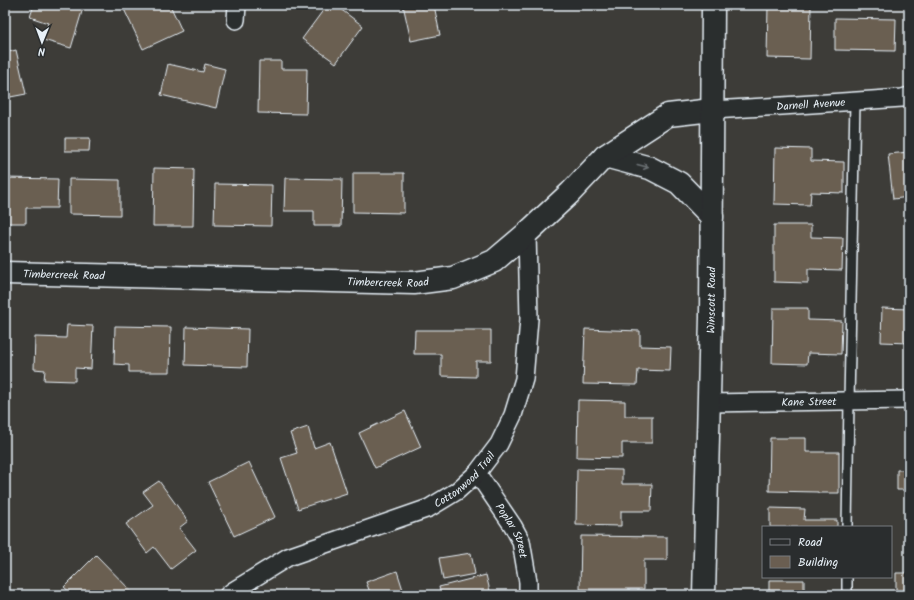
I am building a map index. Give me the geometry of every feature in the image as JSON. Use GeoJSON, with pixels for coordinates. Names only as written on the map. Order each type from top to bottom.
{"type":"FeatureCollection","features":[{"type":"Feature","properties":{"kind":"street","name":"Winscott Road"},"geometry":{"type":"LineString","coordinates":[[704,595],[711,317],[712,5]]}},
{"type":"Feature","properties":{"kind":"street","name":"Darnell Avenue"},"geometry":{"type":"LineString","coordinates":[[712,110],[902,98],[909,96]]}},
{"type":"Feature","properties":{"kind":"street","name":"Timbercreek Road"},"geometry":{"type":"LineString","coordinates":[[5,273],[414,283],[453,278],[494,261],[570,193],[605,156],[668,115],[712,110]]}},
{"type":"Feature","properties":{"kind":"street"},"geometry":{"type":"LineString","coordinates":[[605,156],[650,168],[679,184],[712,217]]}},
{"type":"Feature","properties":{"kind":"street","name":"Cottonwood Trail"},"geometry":{"type":"LineString","coordinates":[[228,595],[288,557],[429,508],[457,491],[477,473],[499,444],[506,430],[513,415],[524,379],[529,319],[527,233]]}},
{"type":"Feature","properties":{"kind":"street","name":"Kane Street"},"geometry":{"type":"LineString","coordinates":[[709,403],[909,400]]}},
{"type":"Feature","properties":{"kind":"street","name":"Poplar Street"},"geometry":{"type":"LineString","coordinates":[[477,473],[513,526],[521,541],[528,582],[528,595]]}},
{"type":"Feature","properties":{"kind":"lane"},"geometry":{"type":"LineString","coordinates":[[848,526],[855,101]]}},
{"type":"Feature","properties":{"kind":"lane"},"geometry":{"type":"LineString","coordinates":[[847,578],[847,595]]}},
{"type":"Feature","properties":{"kind":"building"},"geometry":{"type":"Polygon","coordinates":[[[34,5],[74,5],[83,8],[71,48],[43,40],[48,23],[30,17],[34,5]]]}},
{"type":"Feature","properties":{"kind":"building"},"geometry":{"type":"Polygon","coordinates":[[[122,5],[170,5],[182,31],[143,49],[122,5]]]}},
{"type":"Feature","properties":{"kind":"building"},"geometry":{"type":"Polygon","coordinates":[[[327,5],[335,5],[363,26],[336,63],[302,39],[327,5]]]}},
{"type":"Feature","properties":{"kind":"building"},"geometry":{"type":"Polygon","coordinates":[[[403,5],[434,5],[440,35],[411,41],[403,5]]]}},
{"type":"Feature","properties":{"kind":"building"},"geometry":{"type":"Polygon","coordinates":[[[768,5],[811,5],[810,59],[767,58],[768,5]]]}},
{"type":"Feature","properties":{"kind":"building"},"geometry":{"type":"Polygon","coordinates":[[[835,18],[896,19],[895,51],[835,50],[835,18]]]}},
{"type":"Feature","properties":{"kind":"building"},"geometry":{"type":"Polygon","coordinates":[[[16,50],[26,94],[5,98],[5,53],[16,50]]]}},
{"type":"Feature","properties":{"kind":"building"},"geometry":{"type":"Polygon","coordinates":[[[259,61],[281,61],[281,69],[307,69],[306,114],[258,113],[259,61]]]}},
{"type":"Feature","properties":{"kind":"building"},"geometry":{"type":"Polygon","coordinates":[[[168,64],[203,72],[205,64],[225,69],[216,108],[161,95],[168,64]]]}},
{"type":"Feature","properties":{"kind":"building"},"geometry":{"type":"Polygon","coordinates":[[[65,138],[90,138],[89,151],[65,151],[65,138]]]}},
{"type":"Feature","properties":{"kind":"building"},"geometry":{"type":"Polygon","coordinates":[[[775,148],[811,149],[811,161],[844,162],[844,193],[811,192],[810,205],[774,204],[775,148]]]}},
{"type":"Feature","properties":{"kind":"building"},"geometry":{"type":"Polygon","coordinates":[[[909,152],[909,197],[893,199],[888,154],[909,152]]]}},
{"type":"Feature","properties":{"kind":"building"},"geometry":{"type":"Polygon","coordinates":[[[154,168],[194,169],[193,226],[153,226],[154,168]]]}},
{"type":"Feature","properties":{"kind":"building"},"geometry":{"type":"Polygon","coordinates":[[[353,173],[404,173],[404,213],[353,212],[353,173]]]}},
{"type":"Feature","properties":{"kind":"building"},"geometry":{"type":"Polygon","coordinates":[[[5,178],[58,179],[57,208],[26,208],[26,223],[5,223],[5,178]]]}},
{"type":"Feature","properties":{"kind":"building"},"geometry":{"type":"Polygon","coordinates":[[[285,178],[342,179],[341,226],[314,226],[314,211],[284,211],[285,178]]]}},
{"type":"Feature","properties":{"kind":"building"},"geometry":{"type":"Polygon","coordinates":[[[69,179],[120,180],[120,215],[69,214],[69,179]]]}},
{"type":"Feature","properties":{"kind":"building"},"geometry":{"type":"Polygon","coordinates":[[[215,184],[272,185],[271,226],[214,225],[215,184]]]}},
{"type":"Feature","properties":{"kind":"building"},"geometry":{"type":"Polygon","coordinates":[[[774,225],[811,225],[811,237],[843,238],[842,270],[808,269],[808,283],[774,282],[774,225]]]}},
{"type":"Feature","properties":{"kind":"building"},"geometry":{"type":"Polygon","coordinates":[[[908,296],[909,343],[881,342],[882,308],[908,309],[908,296]]]}},
{"type":"Feature","properties":{"kind":"building"},"geometry":{"type":"Polygon","coordinates":[[[773,308],[808,308],[808,320],[842,321],[841,354],[808,353],[807,364],[772,363],[773,308]]]}},
{"type":"Feature","properties":{"kind":"building"},"geometry":{"type":"Polygon","coordinates":[[[67,325],[93,326],[91,369],[75,368],[75,381],[44,380],[45,370],[34,369],[35,337],[66,338],[67,325]]]}},
{"type":"Feature","properties":{"kind":"building"},"geometry":{"type":"Polygon","coordinates":[[[115,326],[171,327],[170,372],[129,372],[129,365],[114,364],[115,326]]]}},
{"type":"Feature","properties":{"kind":"building"},"geometry":{"type":"Polygon","coordinates":[[[186,327],[248,329],[247,367],[185,365],[186,327]]]}},
{"type":"Feature","properties":{"kind":"building"},"geometry":{"type":"Polygon","coordinates":[[[585,329],[640,331],[640,346],[671,347],[670,371],[638,370],[637,385],[583,384],[585,329]]]}},
{"type":"Feature","properties":{"kind":"building"},"geometry":{"type":"Polygon","coordinates":[[[415,330],[491,330],[491,361],[476,361],[476,377],[441,376],[441,354],[414,354],[415,330]]]}},
{"type":"Feature","properties":{"kind":"building"},"geometry":{"type":"Polygon","coordinates":[[[578,400],[625,401],[625,416],[652,416],[652,443],[622,443],[622,458],[577,457],[578,400]]]}},
{"type":"Feature","properties":{"kind":"building"},"geometry":{"type":"Polygon","coordinates":[[[405,411],[421,447],[375,468],[359,433],[405,411]]]}},
{"type":"Feature","properties":{"kind":"building"},"geometry":{"type":"Polygon","coordinates":[[[308,427],[314,448],[330,442],[347,493],[298,509],[281,458],[297,453],[290,433],[308,427]]]}},
{"type":"Feature","properties":{"kind":"building"},"geometry":{"type":"Polygon","coordinates":[[[770,438],[806,438],[806,452],[839,452],[839,493],[769,491],[770,438]]]}},
{"type":"Feature","properties":{"kind":"building"},"geometry":{"type":"Polygon","coordinates":[[[249,462],[275,517],[234,536],[208,482],[249,462]]]}},
{"type":"Feature","properties":{"kind":"building"},"geometry":{"type":"Polygon","coordinates":[[[577,469],[622,470],[622,484],[652,484],[651,511],[621,511],[621,526],[576,525],[577,469]]]}},
{"type":"Feature","properties":{"kind":"building"},"geometry":{"type":"Polygon","coordinates":[[[897,470],[909,470],[909,490],[897,490],[897,470]]]}},
{"type":"Feature","properties":{"kind":"building"},"geometry":{"type":"Polygon","coordinates":[[[159,481],[188,521],[179,528],[196,550],[171,569],[154,547],[147,553],[126,524],[153,505],[143,492],[159,481]]]}},
{"type":"Feature","properties":{"kind":"building"},"geometry":{"type":"Polygon","coordinates":[[[770,508],[805,509],[804,520],[837,520],[837,526],[770,526],[770,508]]]}},
{"type":"Feature","properties":{"kind":"building"},"geometry":{"type":"Polygon","coordinates":[[[581,536],[667,537],[667,560],[644,560],[644,589],[580,589],[581,536]]]}},
{"type":"Feature","properties":{"kind":"building"},"geometry":{"type":"Polygon","coordinates":[[[471,553],[475,574],[443,580],[439,558],[471,553]]]}},
{"type":"Feature","properties":{"kind":"building"},"geometry":{"type":"Polygon","coordinates":[[[96,555],[135,595],[73,595],[64,587],[96,555]]]}},
{"type":"Feature","properties":{"kind":"building"},"geometry":{"type":"Polygon","coordinates":[[[397,571],[404,593],[399,595],[371,595],[366,582],[397,571]]]}},
{"type":"Feature","properties":{"kind":"building"},"geometry":{"type":"Polygon","coordinates":[[[896,573],[909,573],[909,595],[896,595],[896,573]]]}},
{"type":"Feature","properties":{"kind":"building"},"geometry":{"type":"Polygon","coordinates":[[[486,575],[491,595],[441,595],[439,587],[486,575]]]}},
{"type":"Feature","properties":{"kind":"building"},"geometry":{"type":"Polygon","coordinates":[[[769,580],[804,580],[804,591],[836,592],[836,595],[769,595],[769,580]]]}}]}
